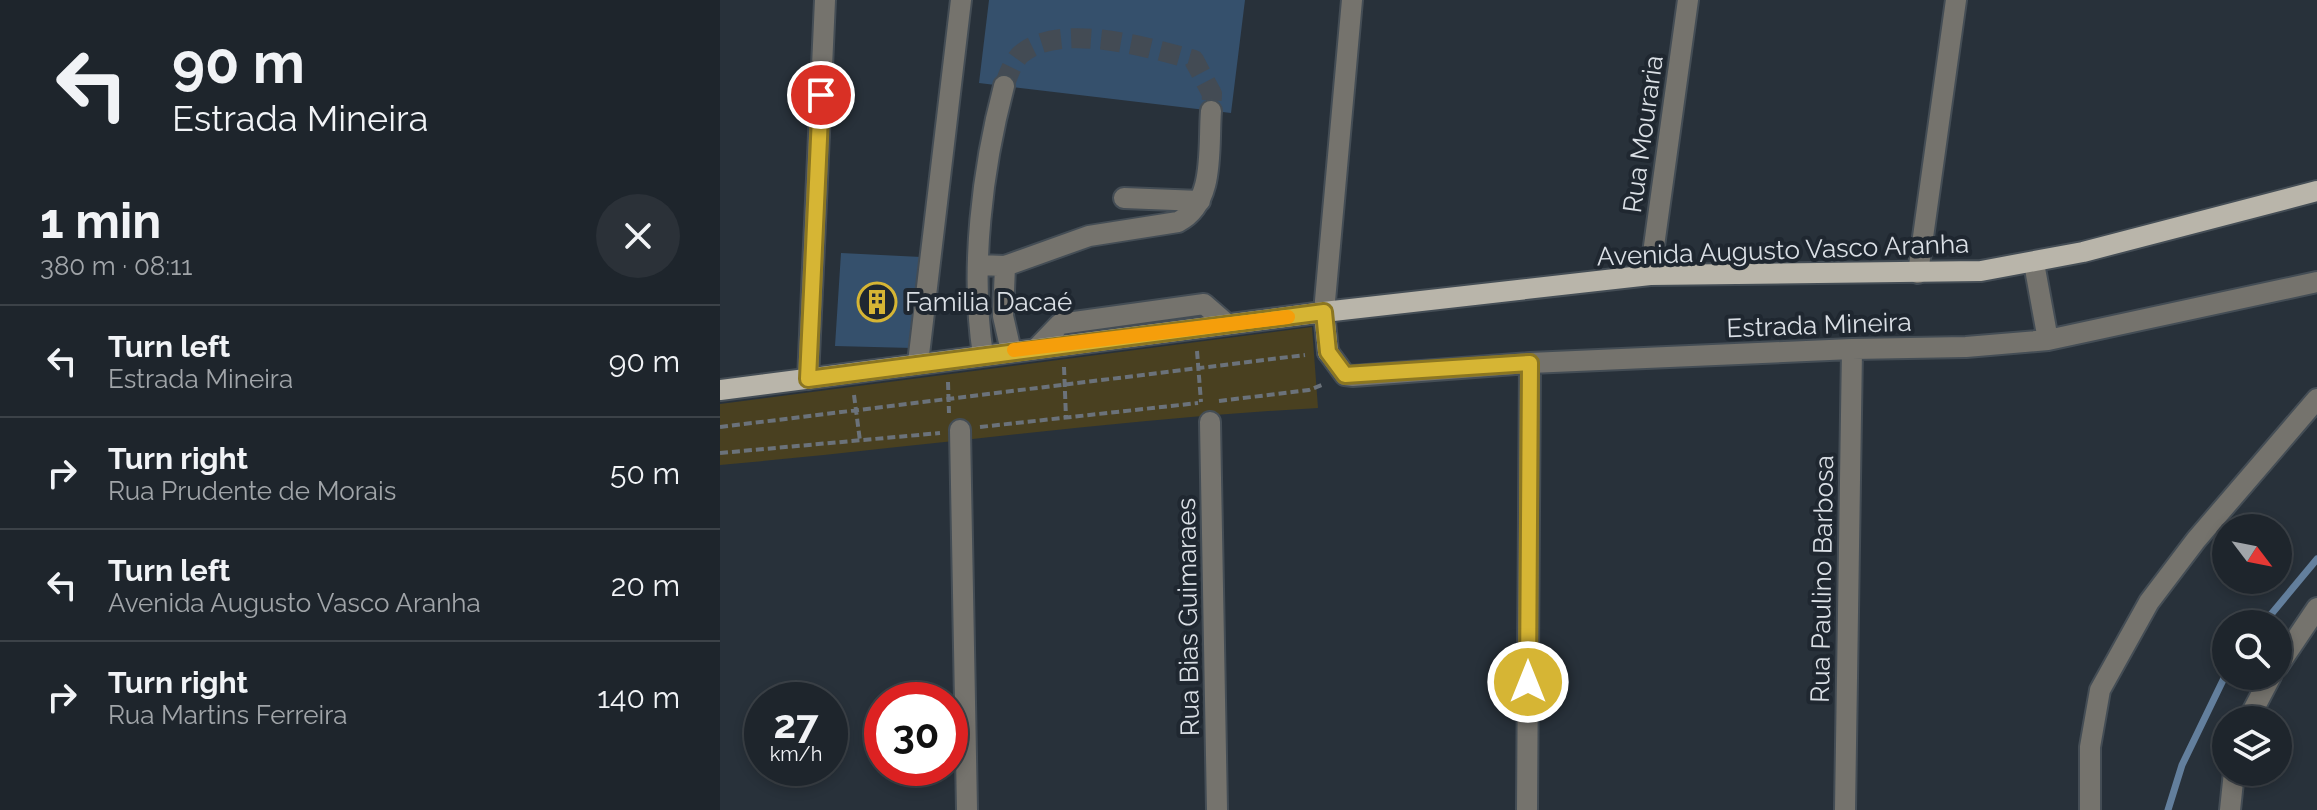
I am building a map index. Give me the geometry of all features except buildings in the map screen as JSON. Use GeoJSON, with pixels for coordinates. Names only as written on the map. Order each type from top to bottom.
{"type":"FeatureCollection","features":[{"type":"Feature","properties":{"kind":"main road","name":"Avenida Augusto Vasco Aranha"},"geometry":{"type":"LineString","coordinates":[[720,390],[1324,312],[1650,275],[1981,271],[2034,263],[2317,191]]}},
{"type":"Feature","properties":{"kind":"main road"},"geometry":{"type":"LineString","coordinates":[[1324,312],[1328,352]]}},
{"type":"Feature","properties":{"kind":"street"},"geometry":{"type":"LineString","coordinates":[[808,379],[825,0]]}},
{"type":"Feature","properties":{"kind":"street"},"geometry":{"type":"LineString","coordinates":[[918,363],[961,0]]}},
{"type":"Feature","properties":{"kind":"street"},"geometry":{"type":"LineString","coordinates":[[1324,312],[1352,0]]}},
{"type":"Feature","properties":{"kind":"street","name":"Rua Mouraria"},"geometry":{"type":"LineString","coordinates":[[1650,275],[1688,0]]}},
{"type":"Feature","properties":{"kind":"street"},"geometry":{"type":"LineString","coordinates":[[1918,273],[1956,0]]}},
{"type":"Feature","properties":{"kind":"street"},"geometry":{"type":"LineString","coordinates":[[983,355],[978,321],[978,265],[992,136],[1004,86]]}},
{"type":"Feature","properties":{"kind":"street"},"geometry":{"type":"LineString","coordinates":[[978,265],[1005,266],[1089,236],[1178,222],[1189,217],[1200,201],[1207,177],[1211,111]]}},
{"type":"Feature","properties":{"kind":"street"},"geometry":{"type":"LineString","coordinates":[[1124,198],[1200,201]]}},
{"type":"Feature","properties":{"kind":"street"},"geometry":{"type":"LineString","coordinates":[[2034,263],[2048,340]]}},
{"type":"Feature","properties":{"kind":"street"},"geometry":{"type":"LineString","coordinates":[[1005,266],[1003,316],[1011,351]]}},
{"type":"Feature","properties":{"kind":"street","name":"Estrada Mineira"},"geometry":{"type":"LineString","coordinates":[[1345,375],[1530,363],[1966,347],[2048,340],[2317,282]]}},
{"type":"Feature","properties":{"kind":"street"},"geometry":{"type":"LineString","coordinates":[[1037,348],[1060,324],[1204,304],[1227,324]]}},
{"type":"Feature","properties":{"kind":"street","name":"Rua Paulino Barbosa"},"geometry":{"type":"LineString","coordinates":[[1845,810],[1852,349]]}},
{"type":"Feature","properties":{"kind":"street"},"geometry":{"type":"LineString","coordinates":[[1328,352],[1345,375]]}},
{"type":"Feature","properties":{"kind":"street"},"geometry":{"type":"LineString","coordinates":[[1527,810],[1530,363]]}},
{"type":"Feature","properties":{"kind":"street"},"geometry":{"type":"LineString","coordinates":[[2090,810],[2090,747],[2100,690],[2149,602],[2196,540],[2317,399]]}},
{"type":"Feature","properties":{"kind":"street","name":"Rua Bias Guimaraes"},"geometry":{"type":"LineString","coordinates":[[1210,422],[1217,810]]}},
{"type":"Feature","properties":{"kind":"street"},"geometry":{"type":"LineString","coordinates":[[956,430],[967,810]]}},
{"type":"Feature","properties":{"kind":"street"},"geometry":{"type":"LineString","coordinates":[[2292,645],[2317,608]]}},
{"type":"Feature","properties":{"kind":"street"},"geometry":{"type":"LineString","coordinates":[[2230,810],[2233,786]]}},
{"type":"Feature","properties":{"kind":"path"},"geometry":{"type":"LineString","coordinates":[[720,453],[860,441],[1201,403],[1196,328]]}},
{"type":"Feature","properties":{"kind":"path"},"geometry":{"type":"LineString","coordinates":[[1063,345],[1066,418]]}},
{"type":"Feature","properties":{"kind":"path"},"geometry":{"type":"LineString","coordinates":[[720,427],[1328,352]]}},
{"type":"Feature","properties":{"kind":"path"},"geometry":{"type":"LineString","coordinates":[[948,359],[948,398],[956,430]]}},
{"type":"Feature","properties":{"kind":"path"},"geometry":{"type":"LineString","coordinates":[[854,372],[860,441]]}},
{"type":"Feature","properties":{"kind":"path"},"geometry":{"type":"LineString","coordinates":[[1216,401],[1309,390],[1345,375]]}},
{"type":"Feature","properties":{"kind":"shaded area"},"geometry":{"type":"Polygon","coordinates":[[[1312,327],[1318,408],[1094,426],[720,465],[720,404],[1312,327]]]}},
{"type":"Feature","properties":{"kind":"waterway"},"geometry":{"type":"LineString","coordinates":[[2275,610],[2317,559]]}},
{"type":"Feature","properties":{"kind":"waterway"},"geometry":{"type":"LineString","coordinates":[[2168,810],[2182,765],[2218,690]]}},
{"type":"Feature","properties":{"kind":"tunnel"},"geometry":{"type":"LineString","coordinates":[[1004,86],[1018,57],[1038,44],[1058,39],[1106,40],[1194,60],[1212,94],[1211,111]]}},
{"type":"Feature","properties":{"kind":"slow traffic"},"geometry":{"type":"LineString","coordinates":[[1014,350],[1288,317]]}},
{"type":"Feature","properties":{"kind":"place","name":"Familia Dacaé"},"geometry":{"type":"Point","coordinates":[877,302]}},
{"type":"Feature","properties":{"kind":"route"},"geometry":{"type":"LineString","coordinates":[[821,95],[808,379],[1324,312],[1328,352],[1345,375],[1530,363],[1528,682]]}}]}
